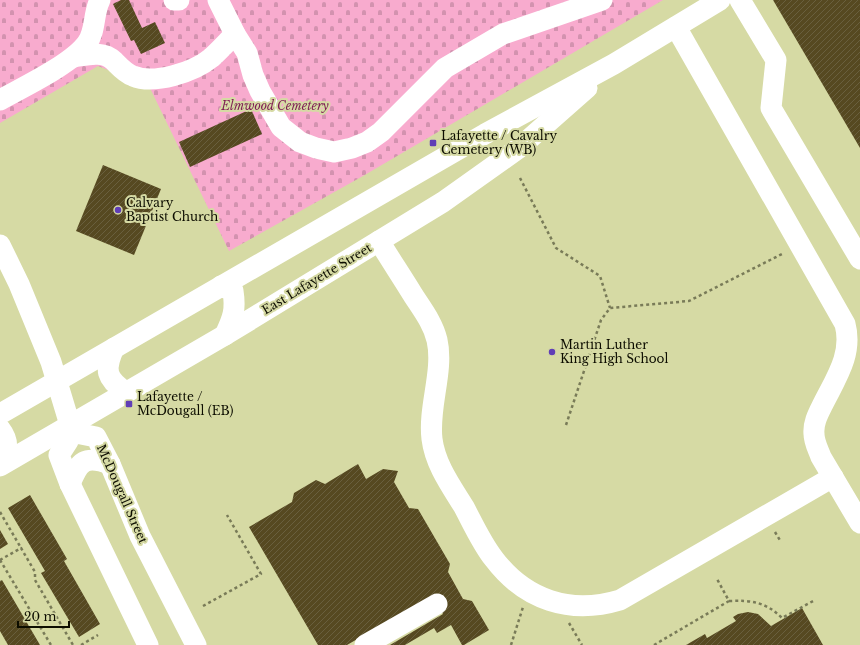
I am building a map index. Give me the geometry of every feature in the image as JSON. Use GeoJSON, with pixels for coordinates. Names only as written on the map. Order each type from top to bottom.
{"type":"FeatureCollection","features":[{"type":"Feature","properties":{"kind":"street"},"geometry":{"type":"LineString","coordinates":[[0,100],[74,57],[89,38],[92,31],[97,6],[100,0]]}},
{"type":"Feature","properties":{"kind":"street"},"geometry":{"type":"LineString","coordinates":[[174,0],[179,0]]}},
{"type":"Feature","properties":{"kind":"street"},"geometry":{"type":"LineString","coordinates":[[218,0],[235,34],[247,53],[253,75],[260,91],[281,127],[300,142],[316,148],[334,152],[352,148],[367,142],[381,132],[445,68],[503,34],[602,0]]}},
{"type":"Feature","properties":{"kind":"street","name":"East Lafayette Street"},"geometry":{"type":"LineString","coordinates":[[0,414],[485,134],[614,64],[720,0]]}},
{"type":"Feature","properties":{"kind":"street"},"geometry":{"type":"LineString","coordinates":[[740,0],[776,60],[771,108],[860,259]]}},
{"type":"Feature","properties":{"kind":"street"},"geometry":{"type":"LineString","coordinates":[[676,27],[845,324],[848,343],[845,358],[816,419],[814,433],[816,446],[833,478],[860,522]]}},
{"type":"Feature","properties":{"kind":"street"},"geometry":{"type":"LineString","coordinates":[[74,57],[100,54],[113,60],[134,77],[158,78],[182,73],[205,62],[235,34]]}},
{"type":"Feature","properties":{"kind":"street","name":"East Lafayette Street"},"geometry":{"type":"LineString","coordinates":[[1,465],[225,335],[443,202],[519,148],[614,64]]}},
{"type":"Feature","properties":{"kind":"street"},"geometry":{"type":"LineString","coordinates":[[379,241],[434,332],[438,350],[432,415],[432,440],[437,459],[493,558],[512,580],[522,587],[549,601],[561,604],[589,606],[604,604],[626,597],[833,478]]}},
{"type":"Feature","properties":{"kind":"street"},"geometry":{"type":"LineString","coordinates":[[0,247],[20,284],[51,362],[70,425],[68,441],[59,455],[70,484],[148,645]]}},
{"type":"Feature","properties":{"kind":"street"},"geometry":{"type":"LineString","coordinates":[[221,286],[233,291],[235,303],[234,317],[225,335]]}},
{"type":"Feature","properties":{"kind":"street"},"geometry":{"type":"LineString","coordinates":[[114,348],[108,360],[108,373],[112,384],[126,392]]}},
{"type":"Feature","properties":{"kind":"street","name":"McDougall Street"},"geometry":{"type":"LineString","coordinates":[[70,425],[76,433],[96,437],[110,464],[140,536],[196,645]]}},
{"type":"Feature","properties":{"kind":"street"},"geometry":{"type":"LineString","coordinates":[[0,429],[7,439],[8,449],[1,465]]}},
{"type":"Feature","properties":{"kind":"street"},"geometry":{"type":"LineString","coordinates":[[70,484],[77,466],[84,461],[92,459],[110,464]]}},
{"type":"Feature","properties":{"kind":"street"},"geometry":{"type":"LineString","coordinates":[[365,645],[437,604]]}},
{"type":"Feature","properties":{"kind":"path"},"geometry":{"type":"LineString","coordinates":[[520,178],[556,248],[600,276],[610,308]]}},
{"type":"Feature","properties":{"kind":"path"},"geometry":{"type":"LineString","coordinates":[[566,425],[601,320],[610,308],[689,301],[782,254]]}},
{"type":"Feature","properties":{"kind":"path"},"geometry":{"type":"LineString","coordinates":[[0,512],[35,572],[35,580],[73,645]]}},
{"type":"Feature","properties":{"kind":"path"},"geometry":{"type":"LineString","coordinates":[[202,606],[261,574],[227,515]]}},
{"type":"Feature","properties":{"kind":"path"},"geometry":{"type":"LineString","coordinates":[[21,548],[0,560],[51,645]]}},
{"type":"Feature","properties":{"kind":"path"},"geometry":{"type":"LineString","coordinates":[[717,579],[729,601]]}},
{"type":"Feature","properties":{"kind":"path"},"geometry":{"type":"LineString","coordinates":[[654,645],[729,601],[746,600],[761,603],[772,608],[782,618],[815,600]]}},
{"type":"Feature","properties":{"kind":"path"},"geometry":{"type":"LineString","coordinates":[[511,645],[523,605]]}},
{"type":"Feature","properties":{"kind":"path"},"geometry":{"type":"LineString","coordinates":[[567,620],[582,645]]}},
{"type":"Feature","properties":{"kind":"path"},"geometry":{"type":"LineString","coordinates":[[81,645],[98,635]]}},
{"type":"Feature","properties":{"kind":"green space","name":"Elmwood Cemetery"},"geometry":{"type":"Polygon","coordinates":[[[0,0],[663,0],[363,176],[229,251],[149,86],[98,66],[0,123],[0,0]]]}},
{"type":"Feature","properties":{"kind":"building"},"geometry":{"type":"Polygon","coordinates":[[[121,0],[129,0],[142,28],[155,22],[165,43],[141,54],[134,40],[131,41],[113,4],[121,0]]]}},
{"type":"Feature","properties":{"kind":"building"},"geometry":{"type":"Polygon","coordinates":[[[773,0],[860,0],[860,148],[773,0]]]}},
{"type":"Feature","properties":{"kind":"building"},"geometry":{"type":"Polygon","coordinates":[[[251,109],[262,134],[190,167],[179,142],[251,109]]]}},
{"type":"Feature","properties":{"kind":"building","name":"Calvary Baptist Church"},"geometry":{"type":"Polygon","coordinates":[[[103,165],[161,189],[134,255],[76,231],[103,165]]]}},
{"type":"Feature","properties":{"kind":"building"},"geometry":{"type":"Polygon","coordinates":[[[358,464],[366,479],[383,469],[398,471],[394,482],[409,508],[418,509],[450,564],[448,572],[463,599],[472,601],[489,630],[464,645],[462,645],[451,625],[437,633],[434,628],[405,645],[390,645],[443,614],[432,596],[347,645],[318,645],[249,527],[292,502],[294,493],[316,480],[325,484],[358,464]]]}},
{"type":"Feature","properties":{"kind":"building"},"geometry":{"type":"Polygon","coordinates":[[[30,495],[67,559],[64,561],[100,624],[79,637],[41,573],[45,571],[8,508],[30,495]]]}},
{"type":"Feature","properties":{"kind":"building"},"geometry":{"type":"Polygon","coordinates":[[[0,530],[8,544],[0,549],[0,530]]]}},
{"type":"Feature","properties":{"kind":"building"},"geometry":{"type":"Polygon","coordinates":[[[2,580],[40,645],[8,645],[0,631],[0,581],[2,580]]]}},
{"type":"Feature","properties":{"kind":"building"},"geometry":{"type":"Polygon","coordinates":[[[802,608],[823,645],[686,645],[705,634],[707,638],[736,621],[733,617],[738,614],[748,612],[758,614],[771,626],[802,608]]]}},
{"type":"Feature","properties":{"kind":"place","name":"Lafayette / Cavalry Cemetery (WB)"},"geometry":{"type":"Point","coordinates":[433,143]}},
{"type":"Feature","properties":{"kind":"place","name":"Calvary Baptist Church"},"geometry":{"type":"Point","coordinates":[118,210]}},
{"type":"Feature","properties":{"kind":"place","name":"Martin Luther King High School"},"geometry":{"type":"Point","coordinates":[552,352]}},
{"type":"Feature","properties":{"kind":"place","name":"Lafayette / McDougall (EB)"},"geometry":{"type":"Point","coordinates":[129,404]}}]}
